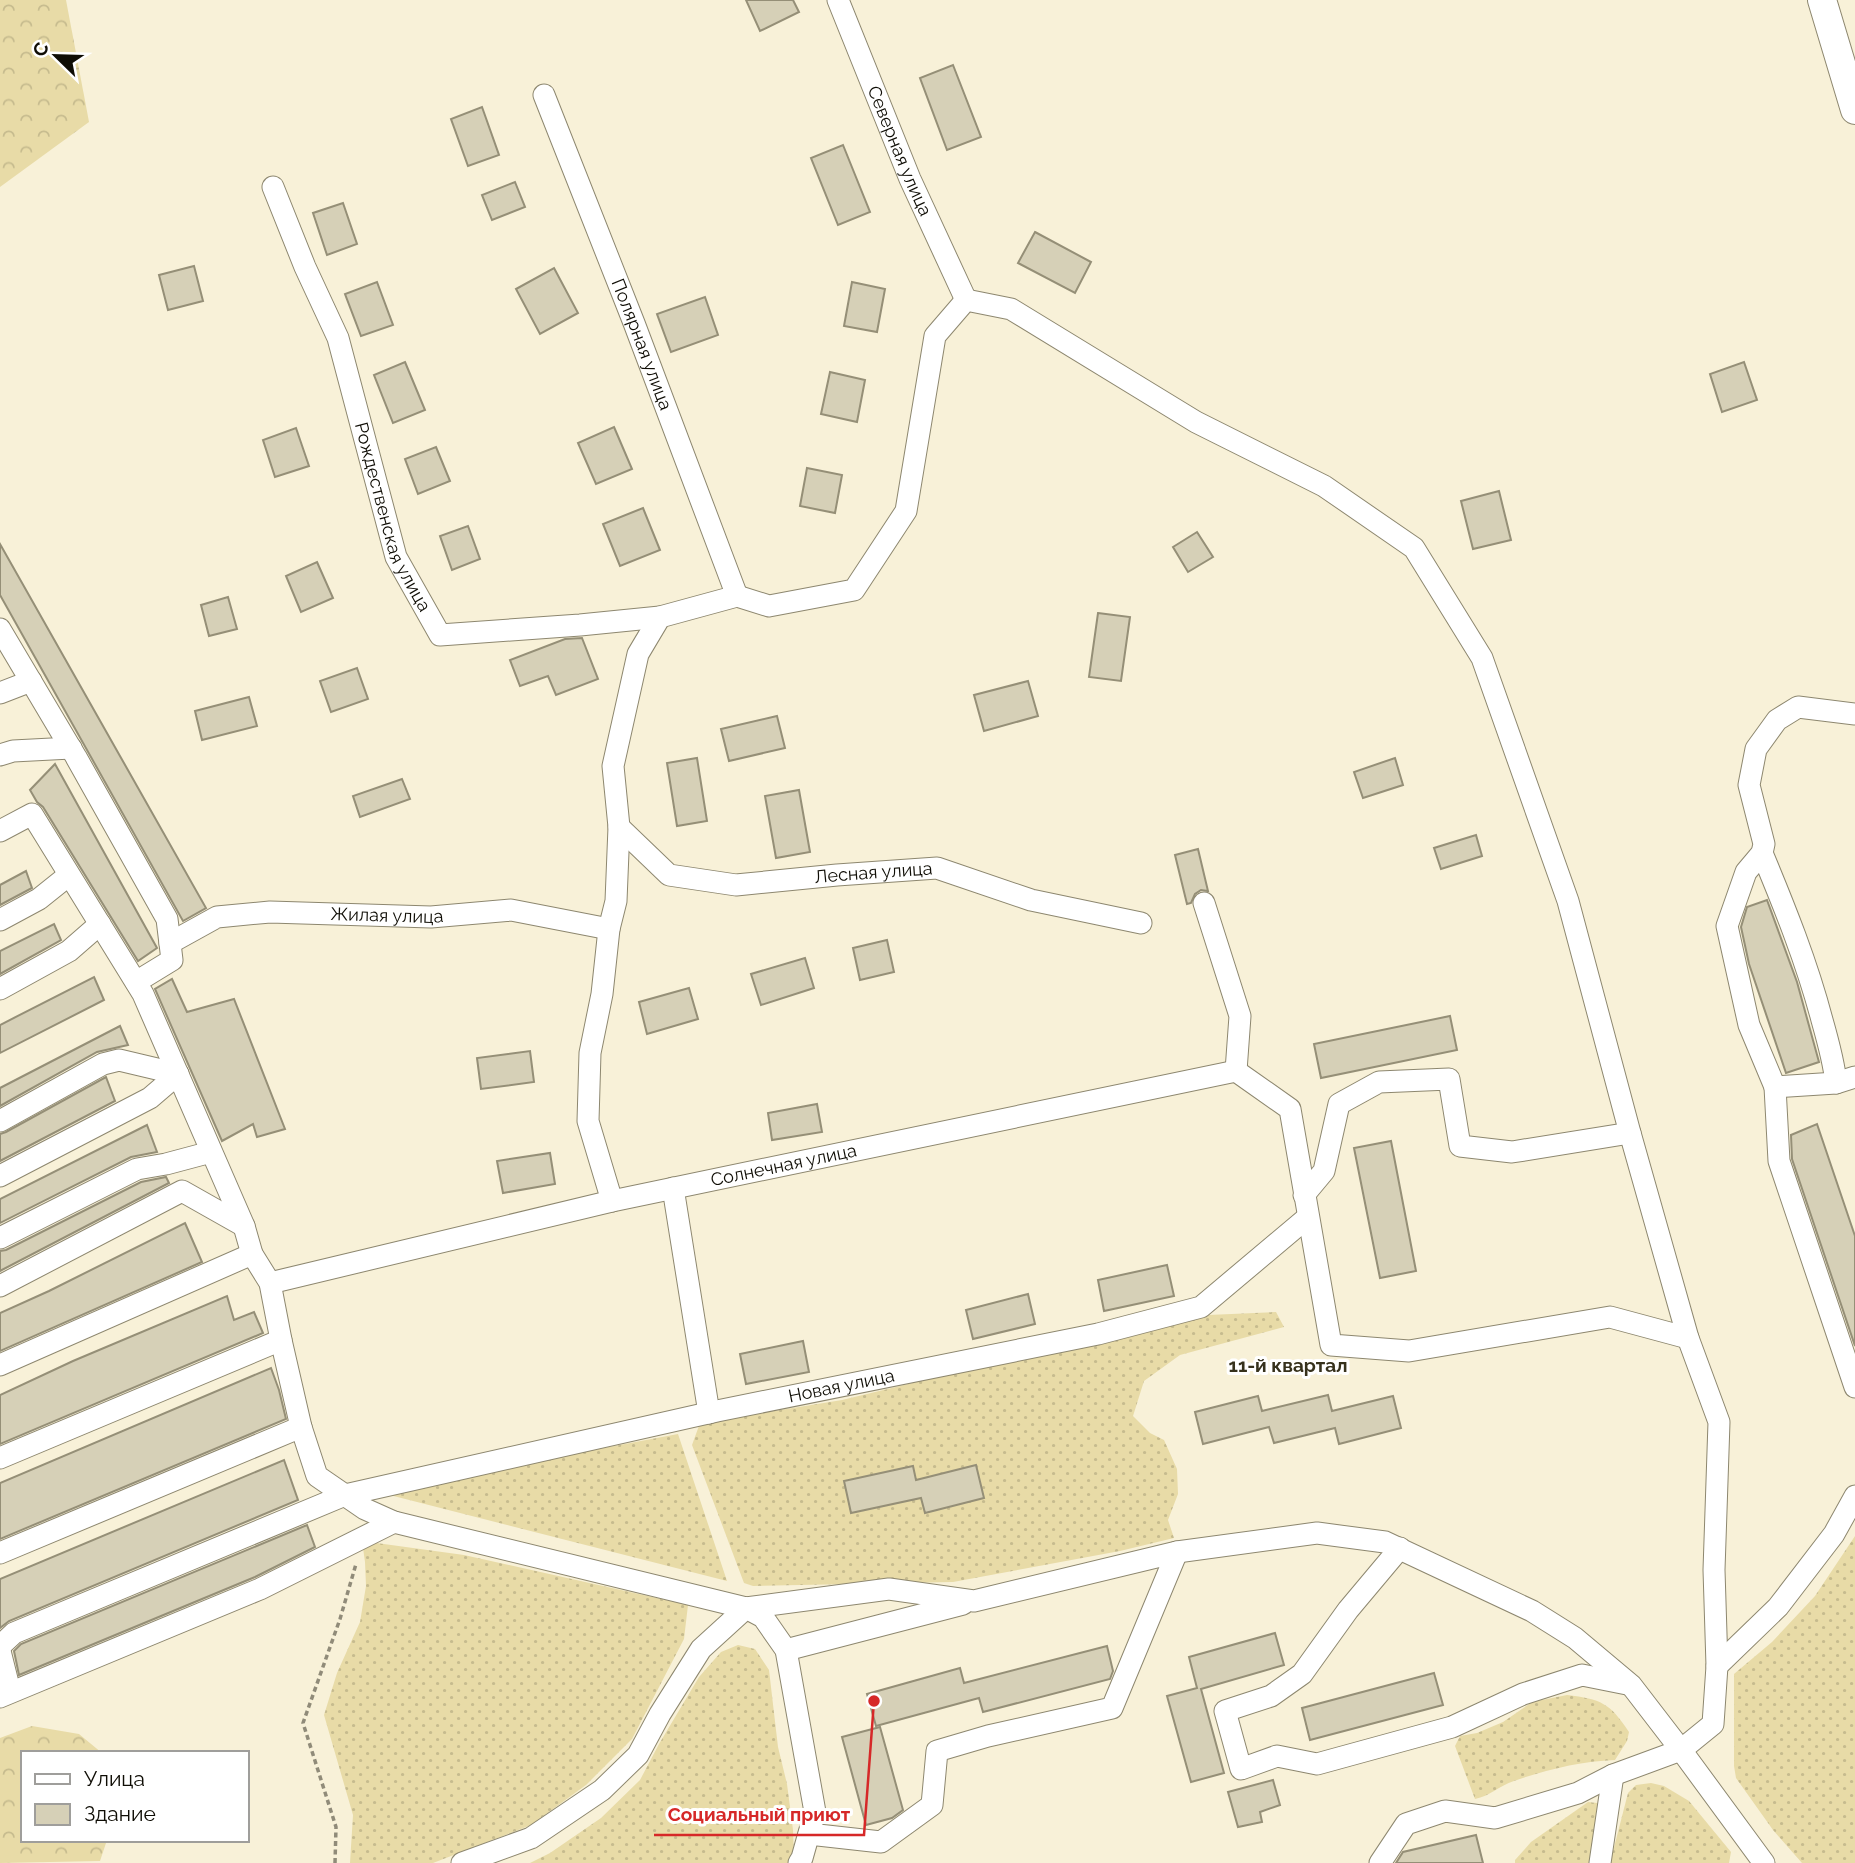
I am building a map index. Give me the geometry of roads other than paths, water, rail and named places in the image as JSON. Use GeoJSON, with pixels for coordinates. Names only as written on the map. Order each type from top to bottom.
{"type":"FeatureCollection","features":[{"type":"Feature","properties":{"kind":"main road"},"geometry":{"type":"LineString","coordinates":[[1822,0],[1855,110]]}},
{"type":"Feature","properties":{"kind":"street","name":"Северная улица"},"geometry":{"type":"LineString","coordinates":[[838,0],[910,179],[966,300]]}},
{"type":"Feature","properties":{"kind":"street","name":"Полярная улица"},"geometry":{"type":"LineString","coordinates":[[544,95],[737,596]]}},
{"type":"Feature","properties":{"kind":"street","name":"Рождественская улица"},"geometry":{"type":"LineString","coordinates":[[273,187],[305,267],[338,338],[396,557],[440,635],[660,617]]}},
{"type":"Feature","properties":{"kind":"street"},"geometry":{"type":"LineString","coordinates":[[612,1201],[588,1121],[590,1053],[602,994],[609,929],[616,901],[619,827],[612,766],[638,654],[660,617],[737,596],[769,606],[854,590],[906,511],[934,336],[966,300],[1011,309],[1196,422],[1324,486],[1414,548],[1482,658],[1567,901],[1688,1338],[1719,1422],[1714,1570],[1717,1666],[1713,1724],[1681,1750],[1613,1775],[1578,1793],[1495,1818],[1445,1811],[1406,1824],[1380,1863]]}},
{"type":"Feature","properties":{"kind":"street"},"geometry":{"type":"LineString","coordinates":[[0,630],[71,748],[167,919],[172,960],[136,982]]}},
{"type":"Feature","properties":{"kind":"street"},"geometry":{"type":"LineString","coordinates":[[0,693],[31,681]]}},
{"type":"Feature","properties":{"kind":"street"},"geometry":{"type":"LineString","coordinates":[[1855,714],[1798,707],[1777,720],[1756,749],[1749,785],[1764,844],[1762,853],[1746,872],[1727,926],[1749,1025],[1775,1087],[1779,1161],[1855,1387]]}},
{"type":"Feature","properties":{"kind":"street"},"geometry":{"type":"LineString","coordinates":[[0,755],[13,751],[71,748]]}},
{"type":"Feature","properties":{"kind":"street"},"geometry":{"type":"LineString","coordinates":[[0,831],[32,814],[144,993],[244,1227],[252,1254],[270,1283],[301,1427],[317,1476],[365,1509],[394,1522],[746,1608],[763,1616],[786,1650],[815,1812],[799,1863]]}},
{"type":"Feature","properties":{"kind":"street","name":"Лесная улица"},"geometry":{"type":"LineString","coordinates":[[619,827],[669,875],[737,885],[937,868],[1031,900],[1142,923]]}},
{"type":"Feature","properties":{"kind":"street"},"geometry":{"type":"LineString","coordinates":[[1762,853],[1814,989],[1835,1068],[1846,1080]]}},
{"type":"Feature","properties":{"kind":"street"},"geometry":{"type":"LineString","coordinates":[[0,920],[39,899],[69,875]]}},
{"type":"Feature","properties":{"kind":"street"},"geometry":{"type":"LineString","coordinates":[[1204,903],[1240,1016],[1236,1071],[1290,1109],[1331,1345],[1409,1351],[1610,1317],[1688,1338]]}},
{"type":"Feature","properties":{"kind":"street","name":"Жилая улица"},"geometry":{"type":"LineString","coordinates":[[170,943],[217,917],[270,912],[431,917],[512,910],[609,929]]}},
{"type":"Feature","properties":{"kind":"street"},"geometry":{"type":"LineString","coordinates":[[0,989],[69,951],[100,924]]}},
{"type":"Feature","properties":{"kind":"street"},"geometry":{"type":"LineString","coordinates":[[0,1121],[103,1064],[119,1060],[178,1074]]}},
{"type":"Feature","properties":{"kind":"street","name":"Солнечная улица"},"geometry":{"type":"LineString","coordinates":[[270,1283],[612,1201],[1236,1071]]}},
{"type":"Feature","properties":{"kind":"street"},"geometry":{"type":"LineString","coordinates":[[0,1176],[150,1098],[178,1074]]}},
{"type":"Feature","properties":{"kind":"street"},"geometry":{"type":"LineString","coordinates":[[1304,1195],[1324,1171],[1339,1104],[1379,1082],[1449,1079],[1460,1146],[1512,1152],[1630,1133]]}},
{"type":"Feature","properties":{"kind":"street"},"geometry":{"type":"LineString","coordinates":[[1775,1087],[1846,1080]]}},
{"type":"Feature","properties":{"kind":"street"},"geometry":{"type":"LineString","coordinates":[[0,1238],[137,1169],[211,1152]]}},
{"type":"Feature","properties":{"kind":"street"},"geometry":{"type":"LineString","coordinates":[[673,1188],[709,1413]]}},
{"type":"Feature","properties":{"kind":"street"},"geometry":{"type":"LineString","coordinates":[[0,1286],[182,1191],[244,1227]]}},
{"type":"Feature","properties":{"kind":"street","name":"Новая улица"},"geometry":{"type":"LineString","coordinates":[[0,1649],[15,1633],[345,1495],[709,1413],[1098,1334],[1201,1307],[1308,1217]]}},
{"type":"Feature","properties":{"kind":"street"},"geometry":{"type":"LineString","coordinates":[[0,1365],[252,1254]]}},
{"type":"Feature","properties":{"kind":"street"},"geometry":{"type":"LineString","coordinates":[[0,1458],[281,1340]]}},
{"type":"Feature","properties":{"kind":"street"},"geometry":{"type":"LineString","coordinates":[[0,1553],[301,1427]]}},
{"type":"Feature","properties":{"kind":"street"},"geometry":{"type":"LineString","coordinates":[[345,1495],[357,1540]]}},
{"type":"Feature","properties":{"kind":"street"},"geometry":{"type":"LineString","coordinates":[[1717,1666],[1778,1607],[1834,1534],[1855,1496]]}},
{"type":"Feature","properties":{"kind":"street"},"geometry":{"type":"LineString","coordinates":[[0,1649],[5,1694],[260,1590],[394,1522]]}},
{"type":"Feature","properties":{"kind":"street"},"geometry":{"type":"LineString","coordinates":[[786,1650],[1177,1552],[1317,1532],[1385,1542],[1532,1611],[1575,1638],[1631,1685],[1764,1863]]}},
{"type":"Feature","properties":{"kind":"street"},"geometry":{"type":"LineString","coordinates":[[1400,1548],[1348,1610],[1302,1674],[1271,1696],[1225,1711],[1241,1769],[1277,1756],[1317,1764],[1452,1727],[1523,1694],[1582,1675],[1631,1685]]}},
{"type":"Feature","properties":{"kind":"street"},"geometry":{"type":"LineString","coordinates":[[809,1835],[881,1842],[932,1805],[937,1751],[988,1736],[1112,1708],[1177,1552]]}},
{"type":"Feature","properties":{"kind":"street"},"geometry":{"type":"LineString","coordinates":[[462,1863],[531,1838],[602,1790],[638,1755],[701,1649],[746,1608],[890,1589],[974,1601]]}},
{"type":"Feature","properties":{"kind":"street"},"geometry":{"type":"LineString","coordinates":[[1600,1863],[1613,1775]]}},
{"type":"Feature","properties":{"kind":"place","name":"Социальный приют"},"geometry":{"type":"Point","coordinates":[874,1701]}},
{"type":"Feature","properties":{"kind":"district","name":"11-й квартал"},"geometry":{"type":"Point","coordinates":[1288,1365]}}]}
